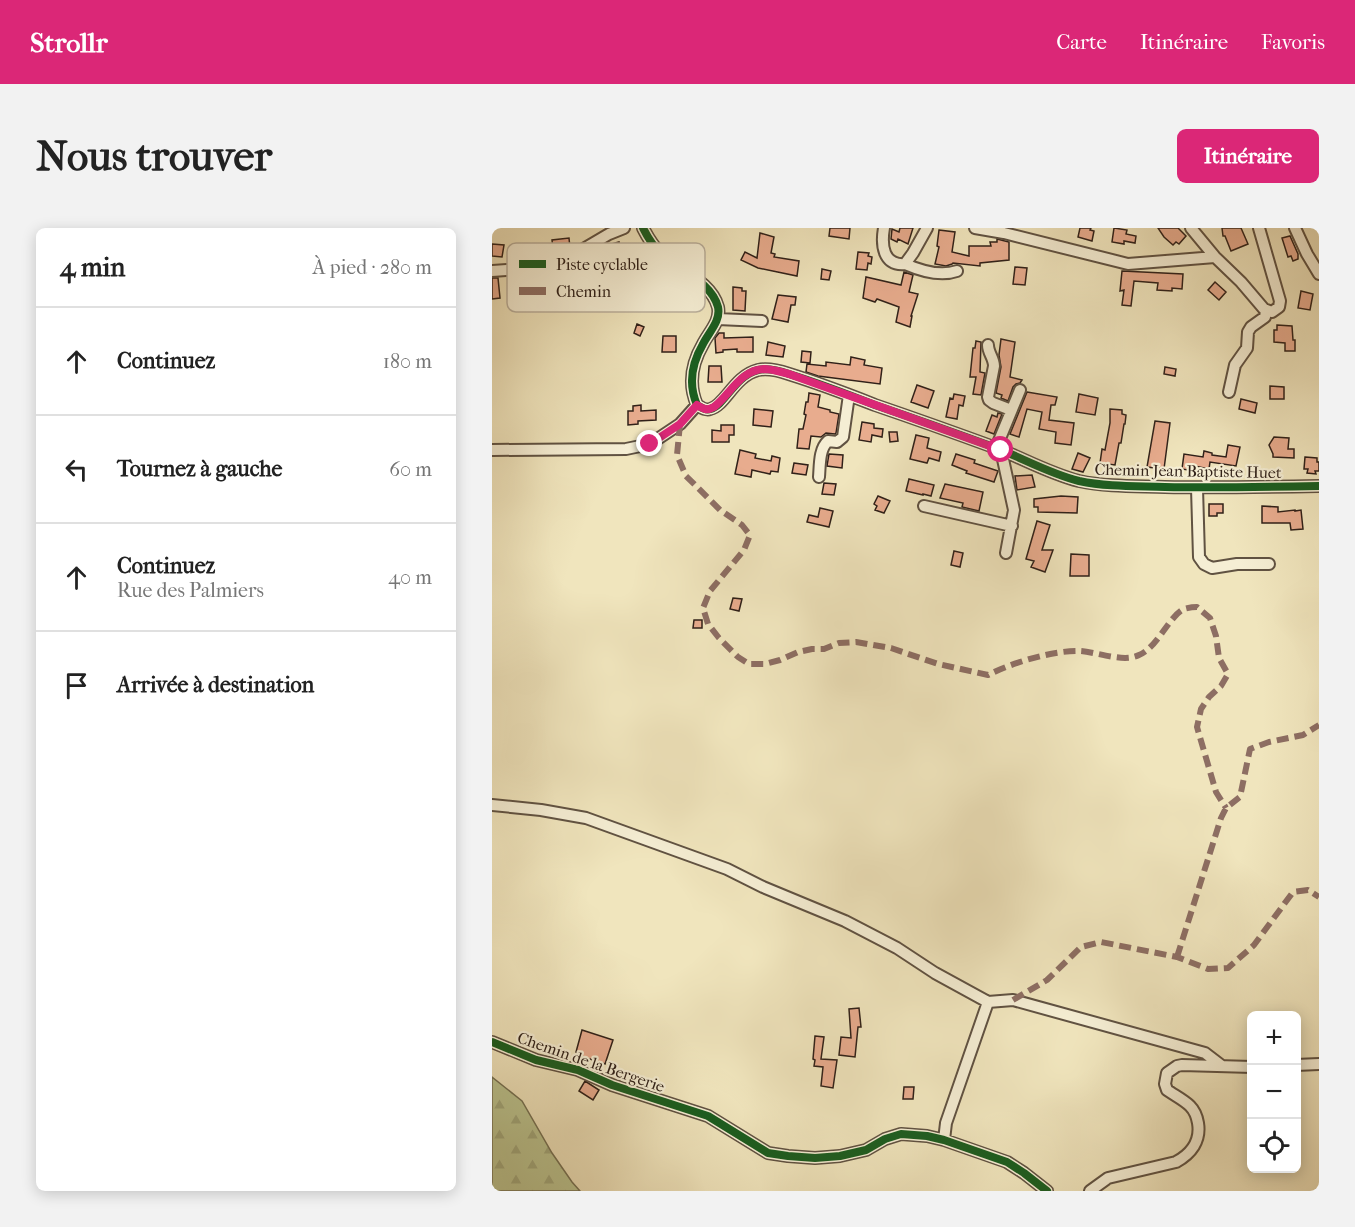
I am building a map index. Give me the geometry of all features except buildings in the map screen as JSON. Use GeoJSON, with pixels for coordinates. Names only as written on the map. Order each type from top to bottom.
{"type":"FeatureCollection","features":[{"type":"Feature","properties":{"kind":"street"},"geometry":{"type":"LineString","coordinates":[[594,243],[624,228]]}},
{"type":"Feature","properties":{"kind":"street"},"geometry":{"type":"LineString","coordinates":[[643,228],[653,243]]}},
{"type":"Feature","properties":{"kind":"street"},"geometry":{"type":"LineString","coordinates":[[884,228],[882,240],[886,256],[895,263],[936,273],[950,274],[957,271]]}},
{"type":"Feature","properties":{"kind":"street"},"geometry":{"type":"LineString","coordinates":[[905,264],[914,253],[927,228]]}},
{"type":"Feature","properties":{"kind":"street"},"geometry":{"type":"LineString","coordinates":[[975,228],[1128,264],[1215,257]]}},
{"type":"Feature","properties":{"kind":"street"},"geometry":{"type":"LineString","coordinates":[[1191,228],[1215,257],[1266,310],[1272,312],[1277,309],[1280,301],[1259,228]]}},
{"type":"Feature","properties":{"kind":"street"},"geometry":{"type":"LineString","coordinates":[[1295,228],[1319,274]]}},
{"type":"Feature","properties":{"kind":"street"},"geometry":{"type":"LineString","coordinates":[[492,271],[507,270]]}},
{"type":"Feature","properties":{"kind":"street"},"geometry":{"type":"LineString","coordinates":[[492,450],[626,449],[650,444],[680,424],[697,405],[691,382],[693,369],[702,345],[718,319],[717,303],[705,287]]}},
{"type":"Feature","properties":{"kind":"street"},"geometry":{"type":"LineString","coordinates":[[1229,393],[1235,364],[1247,348],[1248,332],[1265,317],[1266,310]]}},
{"type":"Feature","properties":{"kind":"street"},"geometry":{"type":"LineString","coordinates":[[718,319],[762,321]]}},
{"type":"Feature","properties":{"kind":"street"},"geometry":{"type":"LineString","coordinates":[[988,345],[994,361],[989,400],[993,404],[1011,410]]}},
{"type":"Feature","properties":{"kind":"street","name":"Chemin Jean Baptiste Huet"},"geometry":{"type":"LineString","coordinates":[[697,405],[709,410],[739,380],[764,369],[789,374],[849,395],[999,449],[1045,470],[1084,482],[1109,486],[1197,488],[1319,486]]}},
{"type":"Feature","properties":{"kind":"street"},"geometry":{"type":"LineString","coordinates":[[1006,553],[1014,516],[999,449],[1020,390]]}},
{"type":"Feature","properties":{"kind":"street"},"geometry":{"type":"LineString","coordinates":[[819,477],[824,444],[828,441],[837,442],[843,437],[849,395]]}},
{"type":"Feature","properties":{"kind":"street"},"geometry":{"type":"LineString","coordinates":[[1197,488],[1200,557],[1204,564],[1212,568],[1237,564],[1269,564]]}},
{"type":"Feature","properties":{"kind":"street"},"geometry":{"type":"LineString","coordinates":[[924,506],[1011,526]]}},
{"type":"Feature","properties":{"kind":"street"},"geometry":{"type":"LineString","coordinates":[[492,805],[586,818],[727,869],[763,887],[845,921],[897,948],[934,973],[988,1002],[1013,1000],[1194,1049],[1205,1053],[1222,1066]]}},
{"type":"Feature","properties":{"kind":"street"},"geometry":{"type":"LineString","coordinates":[[944,1140],[946,1123],[988,1002]]}},
{"type":"Feature","properties":{"kind":"street","name":"Chemin de la Bergerie"},"geometry":{"type":"LineString","coordinates":[[492,1042],[536,1060],[578,1070],[612,1085],[708,1116],[768,1153],[814,1158],[840,1156],[866,1150],[885,1139],[901,1134],[927,1136],[1006,1162],[1047,1191]]}},
{"type":"Feature","properties":{"kind":"street"},"geometry":{"type":"LineString","coordinates":[[1301,1065],[1319,1064]]}},
{"type":"Feature","properties":{"kind":"street"},"geometry":{"type":"LineString","coordinates":[[1090,1191],[1108,1178],[1176,1162],[1186,1157],[1193,1149],[1199,1128],[1197,1117],[1192,1107],[1167,1090],[1165,1078],[1167,1073],[1177,1066],[1247,1067]]}},
{"type":"Feature","properties":{"kind":"green space"},"geometry":{"type":"Polygon","coordinates":[[[492,1077],[522,1101],[552,1153],[580,1191],[492,1191],[492,1077]]]}},
{"type":"Feature","properties":{"kind":"marked path"},"geometry":{"type":"LineString","coordinates":[[680,424],[677,455],[686,476],[720,510],[742,525],[750,535],[744,550],[710,591],[703,608],[708,624],[738,657],[749,664],[765,664],[798,652],[824,649],[839,643],[856,642],[891,648],[938,664],[988,675],[1020,662],[1070,651],[1118,658],[1133,657],[1146,651],[1173,618],[1184,609],[1197,607],[1210,618],[1216,636],[1219,658],[1228,674],[1201,709],[1197,727],[1216,792],[1226,808]]}},
{"type":"Feature","properties":{"kind":"marked path"},"geometry":{"type":"LineString","coordinates":[[1177,957],[1221,818],[1226,808],[1240,797],[1250,749],[1269,742],[1303,735],[1319,725]]}},
{"type":"Feature","properties":{"kind":"marked path"},"geometry":{"type":"LineString","coordinates":[[1013,1000],[1047,980],[1081,947],[1101,942],[1177,957],[1208,969],[1228,968],[1254,945],[1293,892],[1308,890],[1319,897]]}},
{"type":"Feature","properties":{"kind":"cycle path"},"geometry":{"type":"LineString","coordinates":[[643,228],[652,243]]}},
{"type":"Feature","properties":{"kind":"cycle path"},"geometry":{"type":"LineString","coordinates":[[705,286],[718,307],[718,317],[699,351],[692,374],[694,397],[697,405],[705,409],[715,407],[742,378],[750,373],[770,370],[832,389],[999,449],[1049,471],[1079,481],[1165,487],[1319,486]]}},
{"type":"Feature","properties":{"kind":"cycle path"},"geometry":{"type":"LineString","coordinates":[[492,1042],[536,1060],[578,1070],[612,1085],[708,1116],[768,1153],[815,1158],[840,1156],[866,1150],[885,1139],[901,1134],[927,1136],[1007,1162],[1047,1191]]}},
{"type":"Feature","properties":{"kind":"route"},"geometry":{"type":"LineString","coordinates":[[650,444],[680,424],[697,405],[709,410],[718,404],[739,380],[764,369],[789,374],[1001,450]]}}]}
